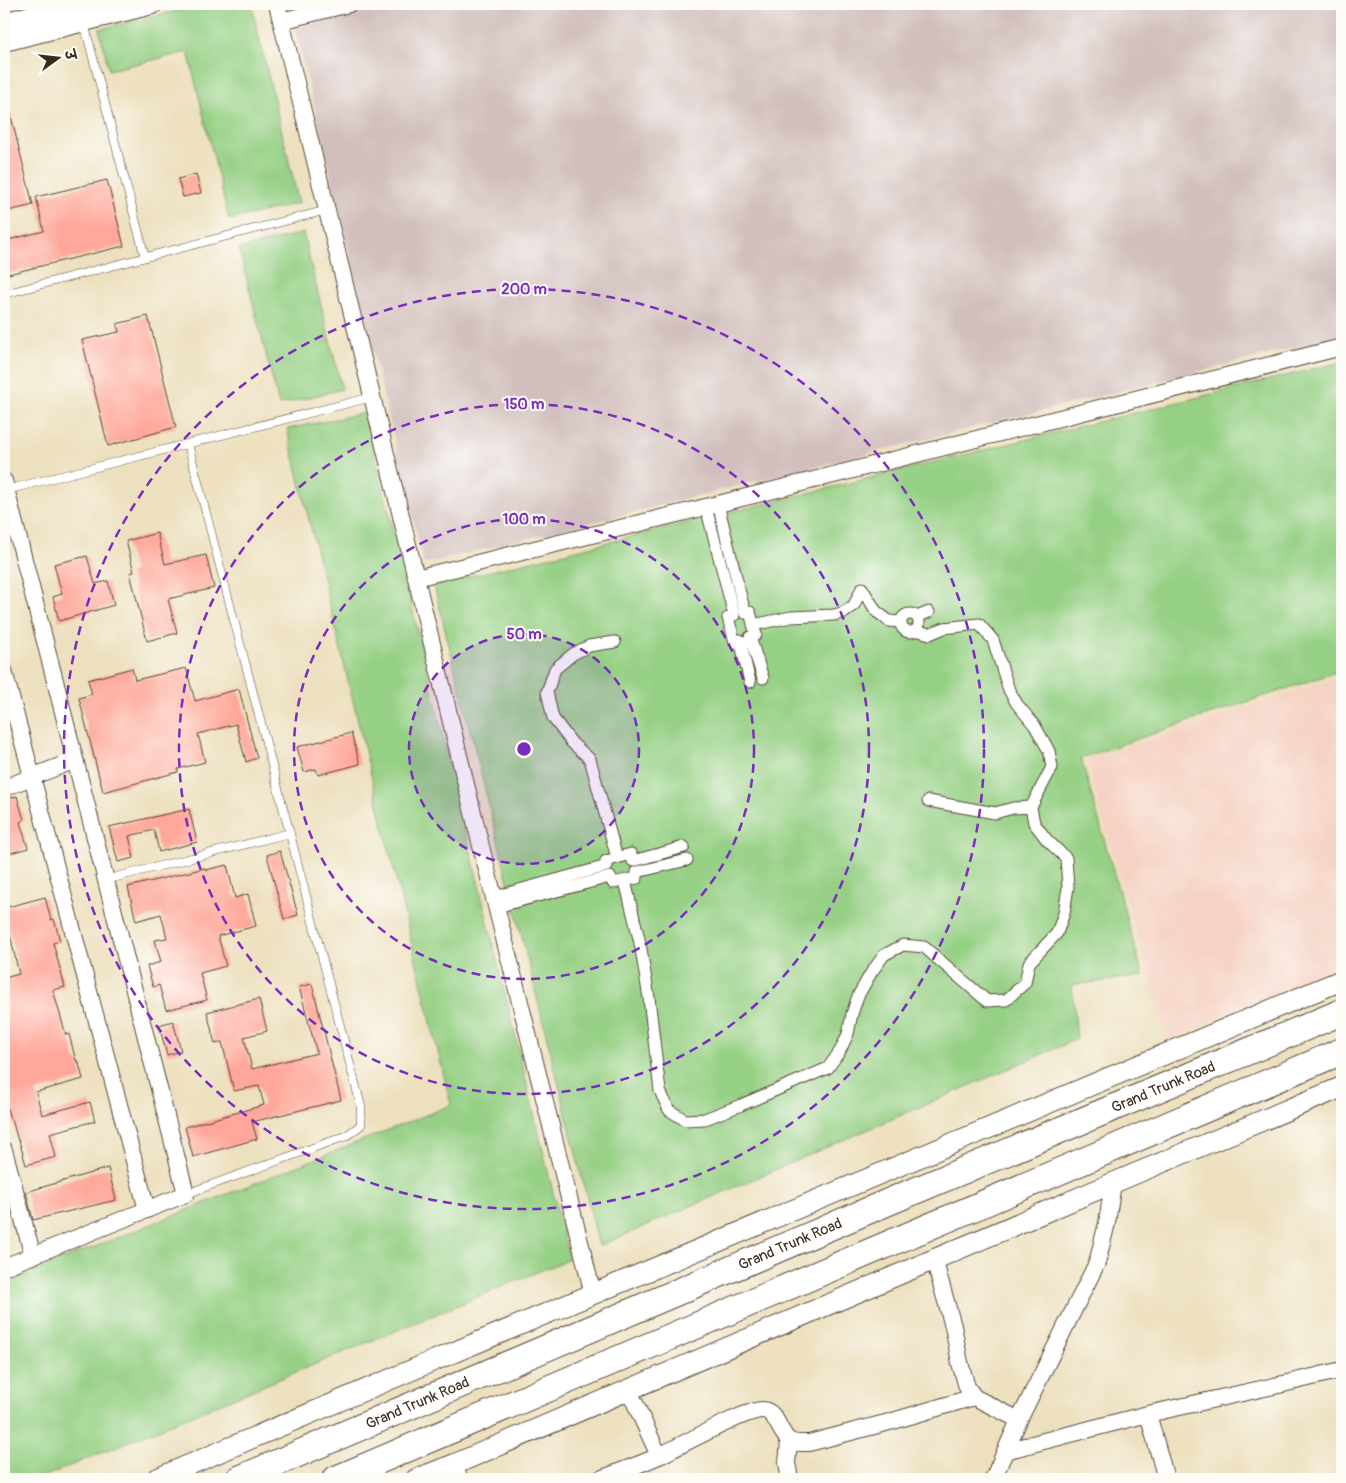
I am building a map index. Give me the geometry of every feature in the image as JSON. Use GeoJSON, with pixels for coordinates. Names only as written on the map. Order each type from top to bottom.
{"type":"FeatureCollection","features":[{"type":"Feature","properties":{"kind":"highway","name":"Grand Trunk Road"},"geometry":{"type":"LineString","coordinates":[[239,1479],[893,1200],[1342,1012]]}},
{"type":"Feature","properties":{"kind":"highway"},"geometry":{"type":"LineString","coordinates":[[336,1479],[1342,1051]]}},
{"type":"Feature","properties":{"kind":"street"},"geometry":{"type":"LineString","coordinates":[[4,22],[152,4]]}},
{"type":"Feature","properties":{"kind":"street"},"geometry":{"type":"LineString","coordinates":[[277,4],[495,902],[593,1294]]}},
{"type":"Feature","properties":{"kind":"street"},"geometry":{"type":"LineString","coordinates":[[281,21],[349,4]]}},
{"type":"Feature","properties":{"kind":"street"},"geometry":{"type":"LineString","coordinates":[[4,41],[80,12]]}},
{"type":"Feature","properties":{"kind":"street"},"geometry":{"type":"LineString","coordinates":[[416,578],[1342,347]]}},
{"type":"Feature","properties":{"kind":"street"},"geometry":{"type":"LineString","coordinates":[[4,1267],[186,1194],[5,485]]}},
{"type":"Feature","properties":{"kind":"street"},"geometry":{"type":"LineString","coordinates":[[712,505],[745,613],[750,612],[756,635],[750,636],[763,678]]}},
{"type":"Feature","properties":{"kind":"street"},"geometry":{"type":"LineString","coordinates":[[712,505],[734,615],[728,618],[735,642],[740,640],[750,682]]}},
{"type":"Feature","properties":{"kind":"street"},"geometry":{"type":"LineString","coordinates":[[753,625],[791,618],[834,615],[845,612],[854,605],[862,588],[876,611],[888,621],[900,622],[902,628],[907,632],[913,631],[917,622],[929,612]]}},
{"type":"Feature","properties":{"kind":"street"},"geometry":{"type":"LineString","coordinates":[[625,881],[640,943],[649,998],[660,1091],[669,1110],[685,1120],[705,1119],[828,1068],[840,1051],[848,1034],[858,996],[871,973],[884,954],[904,944],[924,947],[987,1001],[1006,1000],[1025,983],[1029,963],[1057,933],[1064,913],[1068,887],[1066,858],[1034,823],[1031,807],[1052,767],[1050,751],[1036,726],[1017,704],[1009,690],[993,640],[979,624],[944,628],[930,634],[919,631],[917,622]]}},
{"type":"Feature","properties":{"kind":"street"},"geometry":{"type":"LineString","coordinates":[[615,642],[589,646],[573,654],[555,669],[547,692],[553,718],[572,743],[590,759],[617,858]]}},
{"type":"Feature","properties":{"kind":"street"},"geometry":{"type":"LineString","coordinates":[[4,671],[146,1210]]}},
{"type":"Feature","properties":{"kind":"street"},"geometry":{"type":"LineString","coordinates":[[4,788],[75,760]]}},
{"type":"Feature","properties":{"kind":"street"},"geometry":{"type":"LineString","coordinates":[[928,801],[995,814],[1013,808],[1031,807]]}},
{"type":"Feature","properties":{"kind":"street"},"geometry":{"type":"LineString","coordinates":[[495,902],[607,866],[606,861],[631,854],[633,861],[684,847]]}},
{"type":"Feature","properties":{"kind":"street"},"geometry":{"type":"LineString","coordinates":[[495,902],[610,877],[613,883],[625,881],[637,878],[637,872],[687,860]]}},
{"type":"Feature","properties":{"kind":"street"},"geometry":{"type":"LineString","coordinates":[[156,1479],[1342,980]]}},
{"type":"Feature","properties":{"kind":"street"},"geometry":{"type":"LineString","coordinates":[[416,1479],[457,1472],[629,1390],[1113,1182],[1342,1087]]}},
{"type":"Feature","properties":{"kind":"street"},"geometry":{"type":"LineString","coordinates":[[4,1150],[33,1256]]}},
{"type":"Feature","properties":{"kind":"street"},"geometry":{"type":"LineString","coordinates":[[993,1479],[1019,1420],[1097,1263],[1107,1223],[1113,1182]]}},
{"type":"Feature","properties":{"kind":"street"},"geometry":{"type":"LineString","coordinates":[[934,1259],[953,1326],[967,1387],[974,1398],[1019,1420]]}},
{"type":"Feature","properties":{"kind":"street"},"geometry":{"type":"LineString","coordinates":[[1006,1451],[1148,1414],[1342,1370]]}},
{"type":"Feature","properties":{"kind":"street"},"geometry":{"type":"LineString","coordinates":[[629,1390],[659,1456]]}},
{"type":"Feature","properties":{"kind":"street"},"geometry":{"type":"LineString","coordinates":[[600,1479],[659,1456],[728,1422],[756,1411],[764,1410],[770,1413],[790,1441],[798,1444],[809,1443],[893,1422],[974,1398]]}},
{"type":"Feature","properties":{"kind":"street"},"geometry":{"type":"LineString","coordinates":[[1148,1414],[1166,1479]]}},
{"type":"Feature","properties":{"kind":"street"},"geometry":{"type":"LineString","coordinates":[[790,1441],[786,1463],[790,1479]]}},
{"type":"Feature","properties":{"kind":"lane"},"geometry":{"type":"LineString","coordinates":[[80,12],[146,257]]}},
{"type":"Feature","properties":{"kind":"lane"},"geometry":{"type":"LineString","coordinates":[[4,294],[327,210]]}},
{"type":"Feature","properties":{"kind":"lane"},"geometry":{"type":"LineString","coordinates":[[5,485],[188,444],[372,397]]}},
{"type":"Feature","properties":{"kind":"lane"},"geometry":{"type":"LineString","coordinates":[[186,1194],[346,1136],[361,1125],[361,1106],[188,444]]}},
{"type":"Feature","properties":{"kind":"lane"},"geometry":{"type":"LineString","coordinates":[[106,880],[290,833]]}},
{"type":"Feature","properties":{"kind":"shaded area"},"geometry":{"type":"Polygon","coordinates":[[[390,4],[1342,4],[1342,336],[424,564],[295,28],[390,4]]]}},
{"type":"Feature","properties":{"kind":"shaded area"},"geometry":{"type":"Polygon","coordinates":[[[1342,676],[1342,963],[1168,1041],[1086,760],[1342,676]]]}},
{"type":"Feature","properties":{"kind":"green space"},"geometry":{"type":"Polygon","coordinates":[[[206,4],[251,4],[299,203],[229,220],[188,52],[109,70],[99,29],[206,4]]]}},
{"type":"Feature","properties":{"kind":"green space"},"geometry":{"type":"Polygon","coordinates":[[[303,233],[342,389],[279,405],[239,249],[303,233]]]}},
{"type":"Feature","properties":{"kind":"green space"},"geometry":{"type":"Polygon","coordinates":[[[1342,362],[1342,670],[1081,758],[1143,976],[1072,985],[1077,1039],[599,1246],[434,585],[1342,362]]]}},
{"type":"Feature","properties":{"kind":"green space"},"geometry":{"type":"Polygon","coordinates":[[[365,413],[569,1259],[38,1479],[4,1479],[4,1283],[451,1105],[287,429],[365,413]]]}},
{"type":"Feature","properties":{"kind":"building"},"geometry":{"type":"Polygon","coordinates":[[[8,104],[33,205],[4,212],[4,105],[8,104]]]}},
{"type":"Feature","properties":{"kind":"building"},"geometry":{"type":"Polygon","coordinates":[[[196,174],[201,193],[183,197],[178,179],[196,174]]]}},
{"type":"Feature","properties":{"kind":"building"},"geometry":{"type":"Polygon","coordinates":[[[107,180],[124,246],[4,275],[4,241],[44,231],[36,197],[107,180]]]}},
{"type":"Feature","properties":{"kind":"building"},"geometry":{"type":"Polygon","coordinates":[[[148,316],[176,427],[108,446],[82,340],[119,332],[117,324],[148,316]]]}},
{"type":"Feature","properties":{"kind":"building"},"geometry":{"type":"Polygon","coordinates":[[[157,533],[165,564],[206,555],[214,588],[168,599],[177,633],[147,641],[130,573],[134,572],[126,541],[157,533]]]}},
{"type":"Feature","properties":{"kind":"building"},"geometry":{"type":"Polygon","coordinates":[[[87,556],[95,584],[108,581],[114,605],[59,621],[53,597],[62,594],[54,564],[87,556]]]}},
{"type":"Feature","properties":{"kind":"building"},"geometry":{"type":"Polygon","coordinates":[[[132,668],[135,680],[186,668],[195,701],[239,689],[257,758],[246,762],[236,724],[198,734],[205,762],[178,769],[178,772],[103,792],[79,698],[92,694],[88,680],[132,668]]]}},
{"type":"Feature","properties":{"kind":"building"},"geometry":{"type":"Polygon","coordinates":[[[351,733],[360,764],[318,775],[316,769],[304,772],[297,747],[351,733]]]}},
{"type":"Feature","properties":{"kind":"building"},"geometry":{"type":"Polygon","coordinates":[[[17,796],[24,820],[20,822],[28,848],[4,855],[4,800],[17,796]]]}},
{"type":"Feature","properties":{"kind":"building"},"geometry":{"type":"Polygon","coordinates":[[[189,809],[197,842],[159,852],[154,830],[129,836],[134,858],[118,862],[109,827],[189,809]]]}},
{"type":"Feature","properties":{"kind":"building"},"geometry":{"type":"Polygon","coordinates":[[[280,851],[298,915],[284,919],[267,855],[280,851]]]}},
{"type":"Feature","properties":{"kind":"building"},"geometry":{"type":"Polygon","coordinates":[[[227,865],[235,898],[248,894],[256,926],[218,936],[226,966],[200,973],[207,1000],[166,1010],[159,985],[153,987],[147,966],[161,962],[155,940],[167,938],[161,914],[136,921],[128,887],[205,868],[206,870],[227,865]]]}},
{"type":"Feature","properties":{"kind":"building"},"geometry":{"type":"Polygon","coordinates":[[[45,897],[51,920],[54,919],[60,941],[53,943],[65,987],[53,990],[66,1035],[69,1034],[83,1079],[36,1092],[42,1115],[90,1102],[95,1121],[50,1133],[56,1157],[26,1165],[4,1097],[4,978],[19,974],[4,908],[45,897]]]}},
{"type":"Feature","properties":{"kind":"building"},"geometry":{"type":"Polygon","coordinates":[[[312,984],[341,1100],[252,1122],[257,1139],[193,1157],[185,1127],[264,1105],[259,1086],[234,1091],[222,1042],[215,1044],[207,1012],[259,999],[267,1031],[244,1037],[252,1069],[317,1053],[299,987],[312,984]]]}},
{"type":"Feature","properties":{"kind":"building"},"geometry":{"type":"Polygon","coordinates":[[[173,1021],[181,1051],[167,1055],[159,1025],[173,1021]]]}},
{"type":"Feature","properties":{"kind":"building"},"geometry":{"type":"Polygon","coordinates":[[[108,1168],[116,1200],[33,1220],[26,1192],[108,1168]]]}}]}
